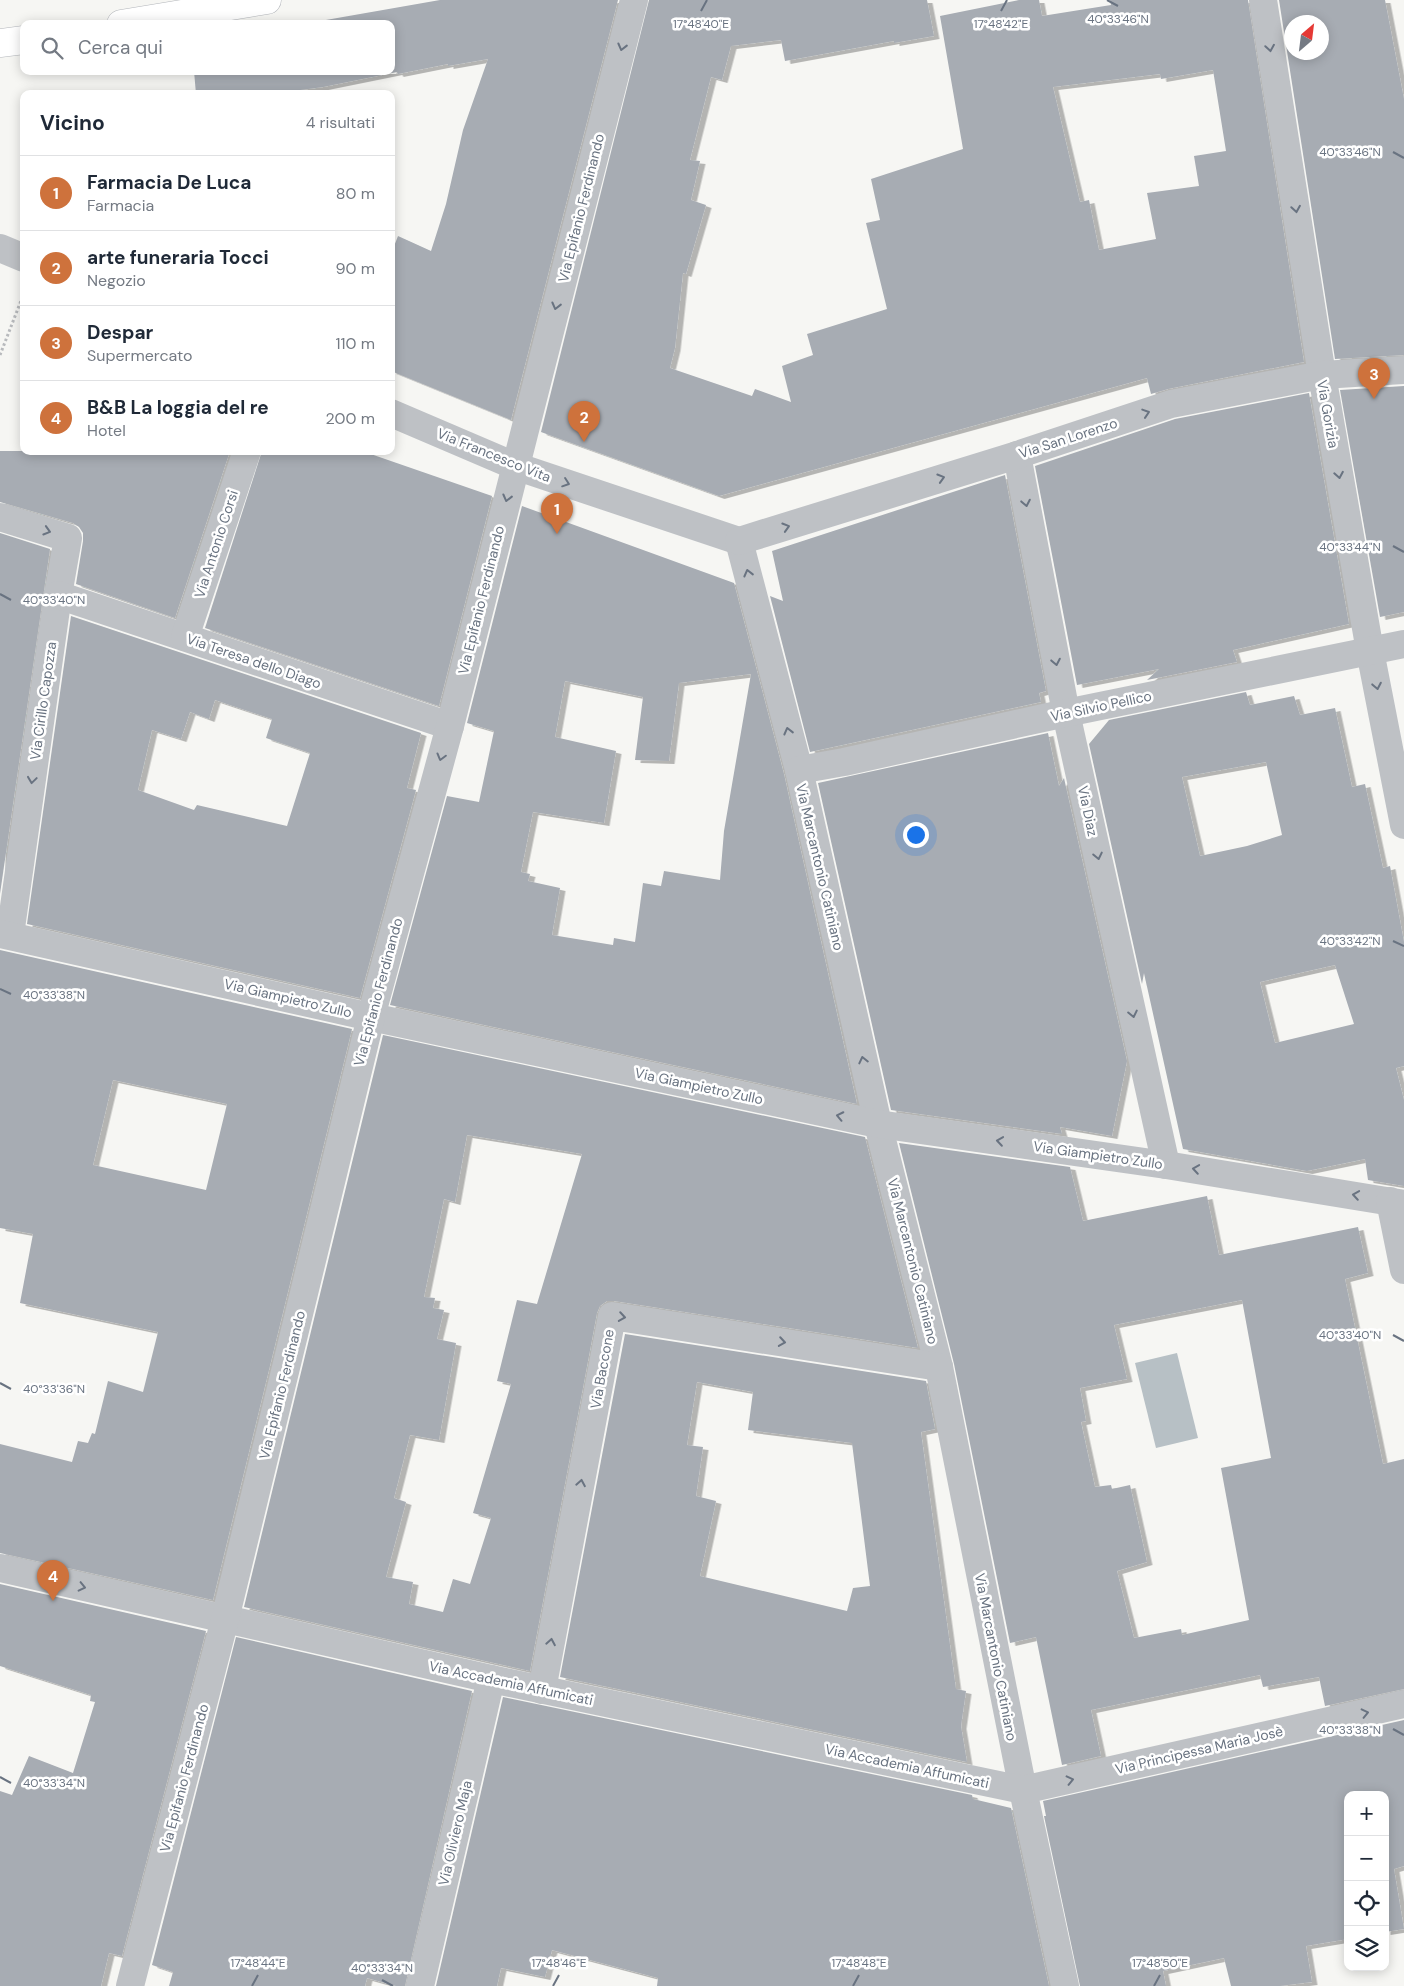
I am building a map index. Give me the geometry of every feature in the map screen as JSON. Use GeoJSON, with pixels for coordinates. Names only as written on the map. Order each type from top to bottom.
{"type":"FeatureCollection","features":[{"type":"Feature","properties":{"kind":"main road"},"geometry":{"type":"LineString","coordinates":[[145,20],[267,0]]}},
{"type":"Feature","properties":{"kind":"main road"},"geometry":{"type":"LineString","coordinates":[[0,43],[20,40]]}},
{"type":"Feature","properties":{"kind":"street","name":"Via Epifanio Ferdinando"},"geometry":{"type":"LineString","coordinates":[[130,1986],[225,1620],[371,1017],[450,726],[634,0]]}},
{"type":"Feature","properties":{"kind":"street","name":"Via Gorizia"},"geometry":{"type":"LineString","coordinates":[[1263,0],[1322,375],[1370,651],[1404,825]]}},
{"type":"Feature","properties":{"kind":"street"},"geometry":{"type":"LineString","coordinates":[[0,248],[20,256]]}},
{"type":"Feature","properties":{"kind":"street","name":"Via San Lorenzo"},"geometry":{"type":"LineString","coordinates":[[739,541],[1017,455],[1171,404],[1322,375],[1404,370]]}},
{"type":"Feature","properties":{"kind":"street","name":"Via Francesco Vita"},"geometry":{"type":"LineString","coordinates":[[395,415],[515,466],[739,541]]}},
{"type":"Feature","properties":{"kind":"street","name":"Via Antonio Corsi"},"geometry":{"type":"LineString","coordinates":[[185,637],[245,455]]}},
{"type":"Feature","properties":{"kind":"street","name":"Via Diaz"},"geometry":{"type":"LineString","coordinates":[[1017,455],[1066,712],[1166,1165]]}},
{"type":"Feature","properties":{"kind":"street","name":"Via Cirillo Capozza"},"geometry":{"type":"LineString","coordinates":[[0,517],[68,538],[5,934]]}},
{"type":"Feature","properties":{"kind":"street","name":"Via Marcantonio Catiniano"},"geometry":{"type":"LineString","coordinates":[[739,541],[798,770],[878,1124],[939,1367],[1023,1790],[1065,1986]]}},
{"type":"Feature","properties":{"kind":"street","name":"Via Teresa dello Diago"},"geometry":{"type":"LineString","coordinates":[[58,595],[450,726]]}},
{"type":"Feature","properties":{"kind":"street","name":"Via Silvio Pellico"},"geometry":{"type":"LineString","coordinates":[[798,770],[844,762],[1066,712],[1404,644]]}},
{"type":"Feature","properties":{"kind":"street","name":"Via Giampietro Zullo"},"geometry":{"type":"LineString","coordinates":[[5,934],[371,1017],[878,1124],[1166,1165],[1397,1202]]}},
{"type":"Feature","properties":{"kind":"street"},"geometry":{"type":"LineString","coordinates":[[1397,1202],[1404,1270]]}},
{"type":"Feature","properties":{"kind":"street","name":"Via Baccone"},"geometry":{"type":"LineString","coordinates":[[542,1690],[612,1316],[939,1367]]}},
{"type":"Feature","properties":{"kind":"street","name":"Via Accademia Affumicati"},"geometry":{"type":"LineString","coordinates":[[0,1568],[491,1679],[1023,1790]]}},
{"type":"Feature","properties":{"kind":"street","name":"Via Oliviero Maja"},"geometry":{"type":"LineString","coordinates":[[420,1986],[491,1679]]}},
{"type":"Feature","properties":{"kind":"street","name":"Via Principessa Maria Josè"},"geometry":{"type":"LineString","coordinates":[[1023,1790],[1404,1704]]}},
{"type":"Feature","properties":{"kind":"path"},"geometry":{"type":"LineString","coordinates":[[0,355],[20,302]]}},
{"type":"Feature","properties":{"kind":"shaded area"},"geometry":{"type":"Polygon","coordinates":[[[1177,1353],[1198,1438],[1156,1448],[1135,1363],[1177,1353]]]}},
{"type":"Feature","properties":{"kind":"building"},"geometry":{"type":"Polygon","coordinates":[[[440,0],[618,0],[511,420],[395,373],[395,244],[398,236],[431,251],[446,204],[463,130],[488,59],[448,66],[448,64],[398,74],[395,72],[395,20],[326,20],[440,0]]]}},
{"type":"Feature","properties":{"kind":"building"},"geometry":{"type":"Polygon","coordinates":[[[649,0],[927,0],[934,36],[894,43],[894,41],[785,61],[781,40],[731,46],[722,80],[711,77],[690,160],[700,161],[691,200],[706,205],[686,274],[683,273],[675,348],[670,368],[752,396],[755,389],[791,402],[782,366],[813,355],[807,334],[887,309],[866,223],[880,220],[871,179],[963,149],[940,16],[1019,0],[1039,0],[1042,16],[1111,5],[1110,0],[1248,0],[1304,362],[1151,394],[1147,378],[719,496],[541,432],[649,0]],[[1213,70],[1161,79],[1160,74],[1053,87],[1080,202],[1089,200],[1099,250],[1156,239],[1147,193],[1199,186],[1194,156],[1226,151],[1213,70]]]}},
{"type":"Feature","properties":{"kind":"building"},"geometry":{"type":"Polygon","coordinates":[[[1279,0],[1385,0],[1404,99],[1404,355],[1335,359],[1288,60],[1329,60],[1329,15],[1284,15],[1284,32],[1279,0]]]}},
{"type":"Feature","properties":{"kind":"building"},"geometry":{"type":"Polygon","coordinates":[[[194,75],[382,75],[300,90],[196,90],[194,75]]]}},
{"type":"Feature","properties":{"kind":"building"},"geometry":{"type":"Polygon","coordinates":[[[1404,386],[1404,612],[1380,617],[1340,390],[1404,386]]]}},
{"type":"Feature","properties":{"kind":"building"},"geometry":{"type":"Polygon","coordinates":[[[1309,393],[1349,624],[1233,650],[1237,662],[1147,680],[1159,669],[1077,685],[1035,466],[1175,419],[1309,393]]]}},
{"type":"Feature","properties":{"kind":"building"},"geometry":{"type":"Polygon","coordinates":[[[0,451],[20,451],[20,455],[229,455],[175,618],[76,584],[83,541],[83,533],[79,527],[73,523],[0,502],[0,451]]]}},
{"type":"Feature","properties":{"kind":"building"},"geometry":{"type":"Polygon","coordinates":[[[261,455],[374,455],[492,496],[439,706],[205,628],[261,455]]]}},
{"type":"Feature","properties":{"kind":"building"},"geometry":{"type":"Polygon","coordinates":[[[1005,475],[1046,691],[1039,693],[1041,702],[810,752],[770,596],[783,601],[772,551],[1005,475]]]}},
{"type":"Feature","properties":{"kind":"building"},"geometry":{"type":"Polygon","coordinates":[[[522,506],[734,583],[784,774],[857,1104],[390,1005],[447,796],[479,802],[494,731],[467,723],[522,506]],[[751,674],[679,683],[669,761],[635,760],[643,697],[565,681],[555,737],[616,751],[604,823],[533,812],[521,872],[530,874],[528,881],[560,888],[552,935],[613,945],[614,938],[635,942],[643,883],[661,886],[664,871],[720,880],[724,831],[751,674]]]}},
{"type":"Feature","properties":{"kind":"building"},"geometry":{"type":"Polygon","coordinates":[[[0,533],[50,549],[0,894],[0,533]]]}},
{"type":"Feature","properties":{"kind":"building"},"geometry":{"type":"Polygon","coordinates":[[[71,616],[421,733],[407,788],[416,790],[360,998],[27,924],[71,616]],[[215,700],[209,719],[190,712],[181,739],[152,730],[138,790],[194,810],[197,805],[287,826],[310,753],[266,738],[272,719],[215,700]]]}},
{"type":"Feature","properties":{"kind":"building"},"geometry":{"type":"Polygon","coordinates":[[[1246,692],[1250,705],[1294,696],[1300,715],[1335,708],[1352,787],[1365,784],[1383,868],[1390,866],[1404,942],[1404,1066],[1396,1068],[1404,1100],[1404,1186],[1368,1180],[1365,1159],[1307,1171],[1183,1149],[1144,973],[1142,984],[1089,744],[1109,720],[1246,692]],[[1266,762],[1182,777],[1200,856],[1247,846],[1282,835],[1266,762]],[[1335,965],[1260,982],[1275,1043],[1354,1024],[1335,965]]]}},
{"type":"Feature","properties":{"kind":"building"},"geometry":{"type":"Polygon","coordinates":[[[1048,733],[1059,786],[1064,778],[1127,1061],[1112,1136],[1060,1127],[1062,1134],[891,1110],[818,783],[1048,733]]]}},
{"type":"Feature","properties":{"kind":"building"},"geometry":{"type":"Polygon","coordinates":[[[0,950],[352,1029],[213,1600],[0,1553],[0,1444],[72,1462],[78,1441],[88,1443],[92,1433],[95,1434],[108,1381],[143,1392],[158,1332],[20,1303],[33,1234],[0,1228],[0,950]],[[113,1080],[93,1165],[206,1190],[227,1104],[113,1080]]]}},
{"type":"Feature","properties":{"kind":"building"},"geometry":{"type":"Polygon","coordinates":[[[383,1035],[865,1137],[918,1348],[614,1301],[607,1301],[600,1306],[597,1313],[530,1671],[244,1607],[383,1035]],[[467,1135],[455,1202],[444,1199],[424,1297],[435,1298],[433,1308],[444,1310],[437,1339],[456,1343],[439,1440],[410,1435],[394,1498],[406,1502],[386,1577],[413,1582],[409,1604],[443,1612],[453,1579],[470,1584],[491,1518],[473,1513],[511,1384],[497,1381],[517,1300],[537,1304],[582,1154],[467,1135]]]}},
{"type":"Feature","properties":{"kind":"building"},"geometry":{"type":"Polygon","coordinates":[[[899,1143],[1070,1167],[1083,1221],[1207,1196],[1219,1255],[1358,1227],[1368,1273],[1345,1279],[1383,1464],[1404,1459],[1404,1689],[1325,1706],[1319,1677],[1263,1687],[1260,1675],[1091,1710],[1101,1756],[1062,1765],[1036,1637],[1010,1643],[954,1364],[899,1143]],[[1242,1300],[1114,1325],[1127,1379],[1080,1388],[1086,1421],[1081,1422],[1095,1487],[1111,1485],[1112,1489],[1130,1485],[1147,1562],[1117,1571],[1134,1638],[1181,1629],[1182,1635],[1249,1620],[1221,1468],[1271,1458],[1242,1300]]]}},
{"type":"Feature","properties":{"kind":"building"},"geometry":{"type":"Polygon","coordinates":[[[625,1334],[926,1381],[935,1429],[921,1432],[956,1689],[966,1691],[961,1726],[967,1762],[560,1677],[625,1334]],[[697,1382],[687,1445],[703,1447],[696,1496],[716,1501],[700,1576],[847,1611],[853,1588],[870,1586],[852,1443],[748,1430],[753,1392],[697,1382]]]}},
{"type":"Feature","properties":{"kind":"building"},"geometry":{"type":"Polygon","coordinates":[[[0,1584],[206,1631],[122,1956],[109,1953],[101,1986],[0,1986],[0,1791],[12,1795],[29,1756],[73,1773],[95,1702],[90,1701],[91,1695],[0,1666],[0,1584]]]}},
{"type":"Feature","properties":{"kind":"building"},"geometry":{"type":"Polygon","coordinates":[[[236,1637],[472,1691],[405,1986],[396,1986],[367,1978],[365,1986],[169,1986],[173,1972],[152,1965],[236,1637]]]}},
{"type":"Feature","properties":{"kind":"building"},"geometry":{"type":"Polygon","coordinates":[[[503,1697],[972,1795],[973,1799],[1011,1808],[1049,1986],[657,1986],[658,1978],[552,1950],[545,1977],[501,1968],[497,1986],[436,1986],[503,1697]]]}},
{"type":"Feature","properties":{"kind":"building"},"geometry":{"type":"Polygon","coordinates":[[[1404,1720],[1404,1866],[1394,1869],[1404,1929],[1389,1931],[1389,1791],[1344,1791],[1344,1940],[1306,1946],[1312,1982],[1280,1986],[1231,1986],[1224,1958],[1163,1971],[1166,1986],[1080,1986],[1044,1816],[1046,1816],[1043,1801],[1404,1720]]]}},
{"type":"Feature","properties":{"kind":"place","name":"Despar"},"geometry":{"type":"Point","coordinates":[1374,399]}},
{"type":"Feature","properties":{"kind":"place","name":"arte funeraria Tocci"},"geometry":{"type":"Point","coordinates":[584,442]}},
{"type":"Feature","properties":{"kind":"place","name":"Farmacia De Luca"},"geometry":{"type":"Point","coordinates":[557,534]}},
{"type":"Feature","properties":{"kind":"place","name":"B&B La loggia del re"},"geometry":{"type":"Point","coordinates":[53,1601]}}]}
